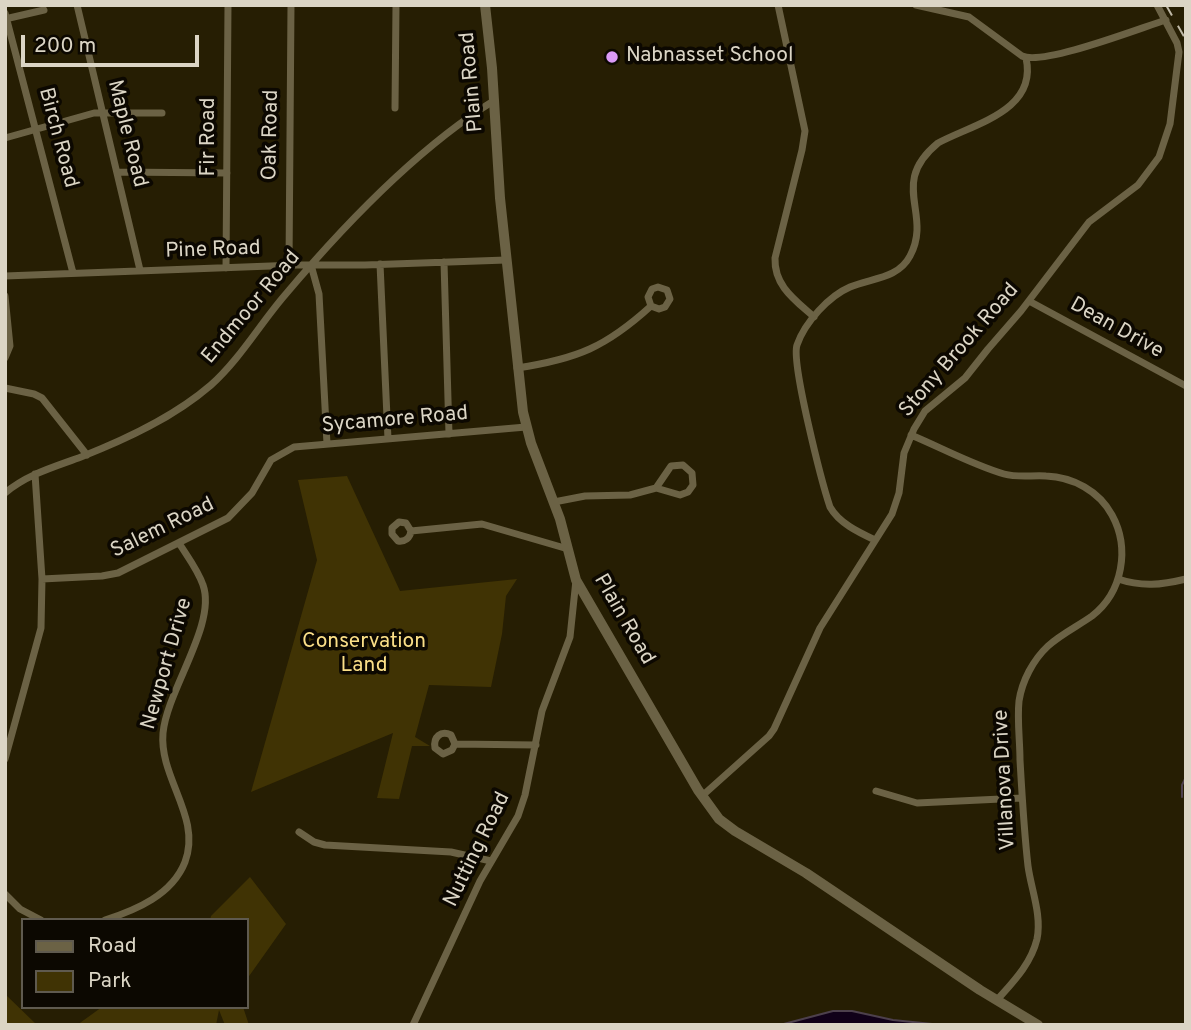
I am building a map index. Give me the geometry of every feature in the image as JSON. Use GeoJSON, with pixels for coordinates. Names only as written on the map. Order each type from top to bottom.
{"type":"FeatureCollection","features":[{"type":"Feature","properties":{"kind":"main road","name":"Plain Road"},"geometry":{"type":"LineString","coordinates":[[485,5],[495,100],[506,260],[526,427],[554,502],[576,580],[702,796],[719,819],[1038,1025]]}},
{"type":"Feature","properties":{"kind":"street","name":"Maple Road"},"geometry":{"type":"LineString","coordinates":[[77,5],[140,270]]}},
{"type":"Feature","properties":{"kind":"street","name":"Fir Road"},"geometry":{"type":"LineString","coordinates":[[226,268],[228,5]]}},
{"type":"Feature","properties":{"kind":"street","name":"Oak Road"},"geometry":{"type":"LineString","coordinates":[[289,265],[291,5]]}},
{"type":"Feature","properties":{"kind":"street"},"geometry":{"type":"LineString","coordinates":[[395,108],[396,5]]}},
{"type":"Feature","properties":{"kind":"street"},"geometry":{"type":"LineString","coordinates":[[778,5],[805,131],[776,252],[775,270],[788,293],[814,317]]}},
{"type":"Feature","properties":{"kind":"street"},"geometry":{"type":"LineString","coordinates":[[916,5],[969,17],[1026,58],[1032,59],[1166,20]]}},
{"type":"Feature","properties":{"kind":"street","name":"Stony Brook Road"},"geometry":{"type":"LineString","coordinates":[[702,796],[769,736],[820,628],[895,507],[904,453],[925,411],[965,378],[1029,301],[1089,222],[1138,185],[1159,157],[1170,124],[1179,52],[1157,5]]}},
{"type":"Feature","properties":{"kind":"street"},"geometry":{"type":"LineString","coordinates":[[6,17],[44,10]]}},
{"type":"Feature","properties":{"kind":"street","name":"Birch Road"},"geometry":{"type":"LineString","coordinates":[[6,17],[73,273]]}},
{"type":"Feature","properties":{"kind":"street"},"geometry":{"type":"LineString","coordinates":[[875,540],[833,513],[796,363],[797,344],[814,317],[836,295],[848,288],[889,275],[905,262],[916,237],[912,190],[917,167],[938,143],[1010,107],[1023,93],[1028,66],[1026,58]]}},
{"type":"Feature","properties":{"kind":"street","name":"Endmoor Road"},"geometry":{"type":"LineString","coordinates":[[5,493],[35,474],[87,455],[162,419],[212,384],[311,265],[381,191],[459,125],[495,100]]}},
{"type":"Feature","properties":{"kind":"street"},"geometry":{"type":"LineString","coordinates":[[5,138],[68,119],[103,113],[162,113]]}},
{"type":"Feature","properties":{"kind":"street"},"geometry":{"type":"LineString","coordinates":[[117,173],[227,173]]}},
{"type":"Feature","properties":{"kind":"street","name":"Pine Road"},"geometry":{"type":"LineString","coordinates":[[5,276],[506,260]]}},
{"type":"Feature","properties":{"kind":"street"},"geometry":{"type":"LineString","coordinates":[[444,262],[449,434]]}},
{"type":"Feature","properties":{"kind":"street"},"geometry":{"type":"LineString","coordinates":[[380,264],[388,439]]}},
{"type":"Feature","properties":{"kind":"street"},"geometry":{"type":"LineString","coordinates":[[311,265],[319,294],[327,444]]}},
{"type":"Feature","properties":{"kind":"street"},"geometry":{"type":"LineString","coordinates":[[5,296],[10,346],[5,358]]}},
{"type":"Feature","properties":{"kind":"street","name":"Dean Drive"},"geometry":{"type":"LineString","coordinates":[[1029,301],[1186,386]]}},
{"type":"Feature","properties":{"kind":"street"},"geometry":{"type":"LineString","coordinates":[[517,368],[552,362],[596,347],[620,333],[651,306]]}},
{"type":"Feature","properties":{"kind":"street"},"geometry":{"type":"LineString","coordinates":[[5,388],[42,398],[87,455]]}},
{"type":"Feature","properties":{"kind":"street","name":"Sycamore Road"},"geometry":{"type":"LineString","coordinates":[[271,460],[294,447],[526,427]]}},
{"type":"Feature","properties":{"kind":"street","name":"Villanova Drive"},"geometry":{"type":"LineString","coordinates":[[911,435],[1002,473],[1022,477],[1057,477],[1086,488],[1109,510],[1119,532],[1122,555],[1118,579],[1102,606],[1049,645],[1028,673],[1019,704],[1028,866],[1038,933],[1025,967],[997,1000]]}},
{"type":"Feature","properties":{"kind":"street","name":"Salem Road"},"geometry":{"type":"LineString","coordinates":[[42,579],[118,573],[229,518],[252,493],[271,460]]}},
{"type":"Feature","properties":{"kind":"street"},"geometry":{"type":"LineString","coordinates":[[554,502],[586,496],[630,495],[656,488],[676,495],[684,494],[693,485],[692,473],[683,465],[671,466],[656,488]]}},
{"type":"Feature","properties":{"kind":"street"},"geometry":{"type":"LineString","coordinates":[[5,759],[41,628],[42,579],[35,474]]}},
{"type":"Feature","properties":{"kind":"street"},"geometry":{"type":"LineString","coordinates":[[411,531],[482,524],[568,549]]}},
{"type":"Feature","properties":{"kind":"street","name":"Newport Drive"},"geometry":{"type":"LineString","coordinates":[[110,918],[165,891],[179,873],[188,848],[187,822],[165,755],[163,734],[206,602],[200,577],[179,543]]}},
{"type":"Feature","properties":{"kind":"street"},"geometry":{"type":"LineString","coordinates":[[1118,579],[1144,586],[1186,579]]}},
{"type":"Feature","properties":{"kind":"street","name":"Nutting Road"},"geometry":{"type":"LineString","coordinates":[[413,1025],[491,861],[518,816],[542,711],[569,637],[576,580]]}},
{"type":"Feature","properties":{"kind":"street"},"geometry":{"type":"LineString","coordinates":[[574,603],[586,597]]}},
{"type":"Feature","properties":{"kind":"street"},"geometry":{"type":"LineString","coordinates":[[455,744],[536,746]]}},
{"type":"Feature","properties":{"kind":"street"},"geometry":{"type":"LineString","coordinates":[[876,791],[917,803],[1023,798]]}},
{"type":"Feature","properties":{"kind":"street"},"geometry":{"type":"LineString","coordinates":[[299,832],[314,842],[325,845],[450,852],[491,861]]}},
{"type":"Feature","properties":{"kind":"street"},"geometry":{"type":"LineString","coordinates":[[5,894],[20,909],[37,918]]}},
{"type":"Feature","properties":{"kind":"green space","name":"Conservation Land"},"geometry":{"type":"Polygon","coordinates":[[[347,476],[400,591],[517,579],[506,596],[502,634],[491,687],[429,685],[415,737],[430,746],[412,746],[399,799],[377,798],[393,733],[251,792],[317,560],[298,480],[347,476]]]}},
{"type":"Feature","properties":{"kind":"green space"},"geometry":{"type":"Polygon","coordinates":[[[250,877],[286,924],[248,978],[248,918],[211,916],[250,877]]]}},
{"type":"Feature","properties":{"kind":"green space"},"geometry":{"type":"Polygon","coordinates":[[[5,994],[37,1025],[5,1025],[5,994]]]}},
{"type":"Feature","properties":{"kind":"green space"},"geometry":{"type":"Polygon","coordinates":[[[99,1009],[244,1009],[249,1025],[225,1025],[219,1010],[216,1025],[77,1025],[99,1009]]]}},
{"type":"Feature","properties":{"kind":"shaded area"},"geometry":{"type":"Polygon","coordinates":[[[833,1011],[852,1011],[893,1020],[942,1025],[780,1025],[833,1011]]]}},
{"type":"Feature","properties":{"kind":"waterway"},"geometry":{"type":"LineString","coordinates":[[1182,797],[1182,785],[1186,777]]}},
{"type":"Feature","properties":{"kind":"railway"},"geometry":{"type":"LineString","coordinates":[[1166,5],[1186,40]]}},
{"type":"Feature","properties":{"kind":"place","name":"Nabnasset School"},"geometry":{"type":"Point","coordinates":[612,57]}}]}
